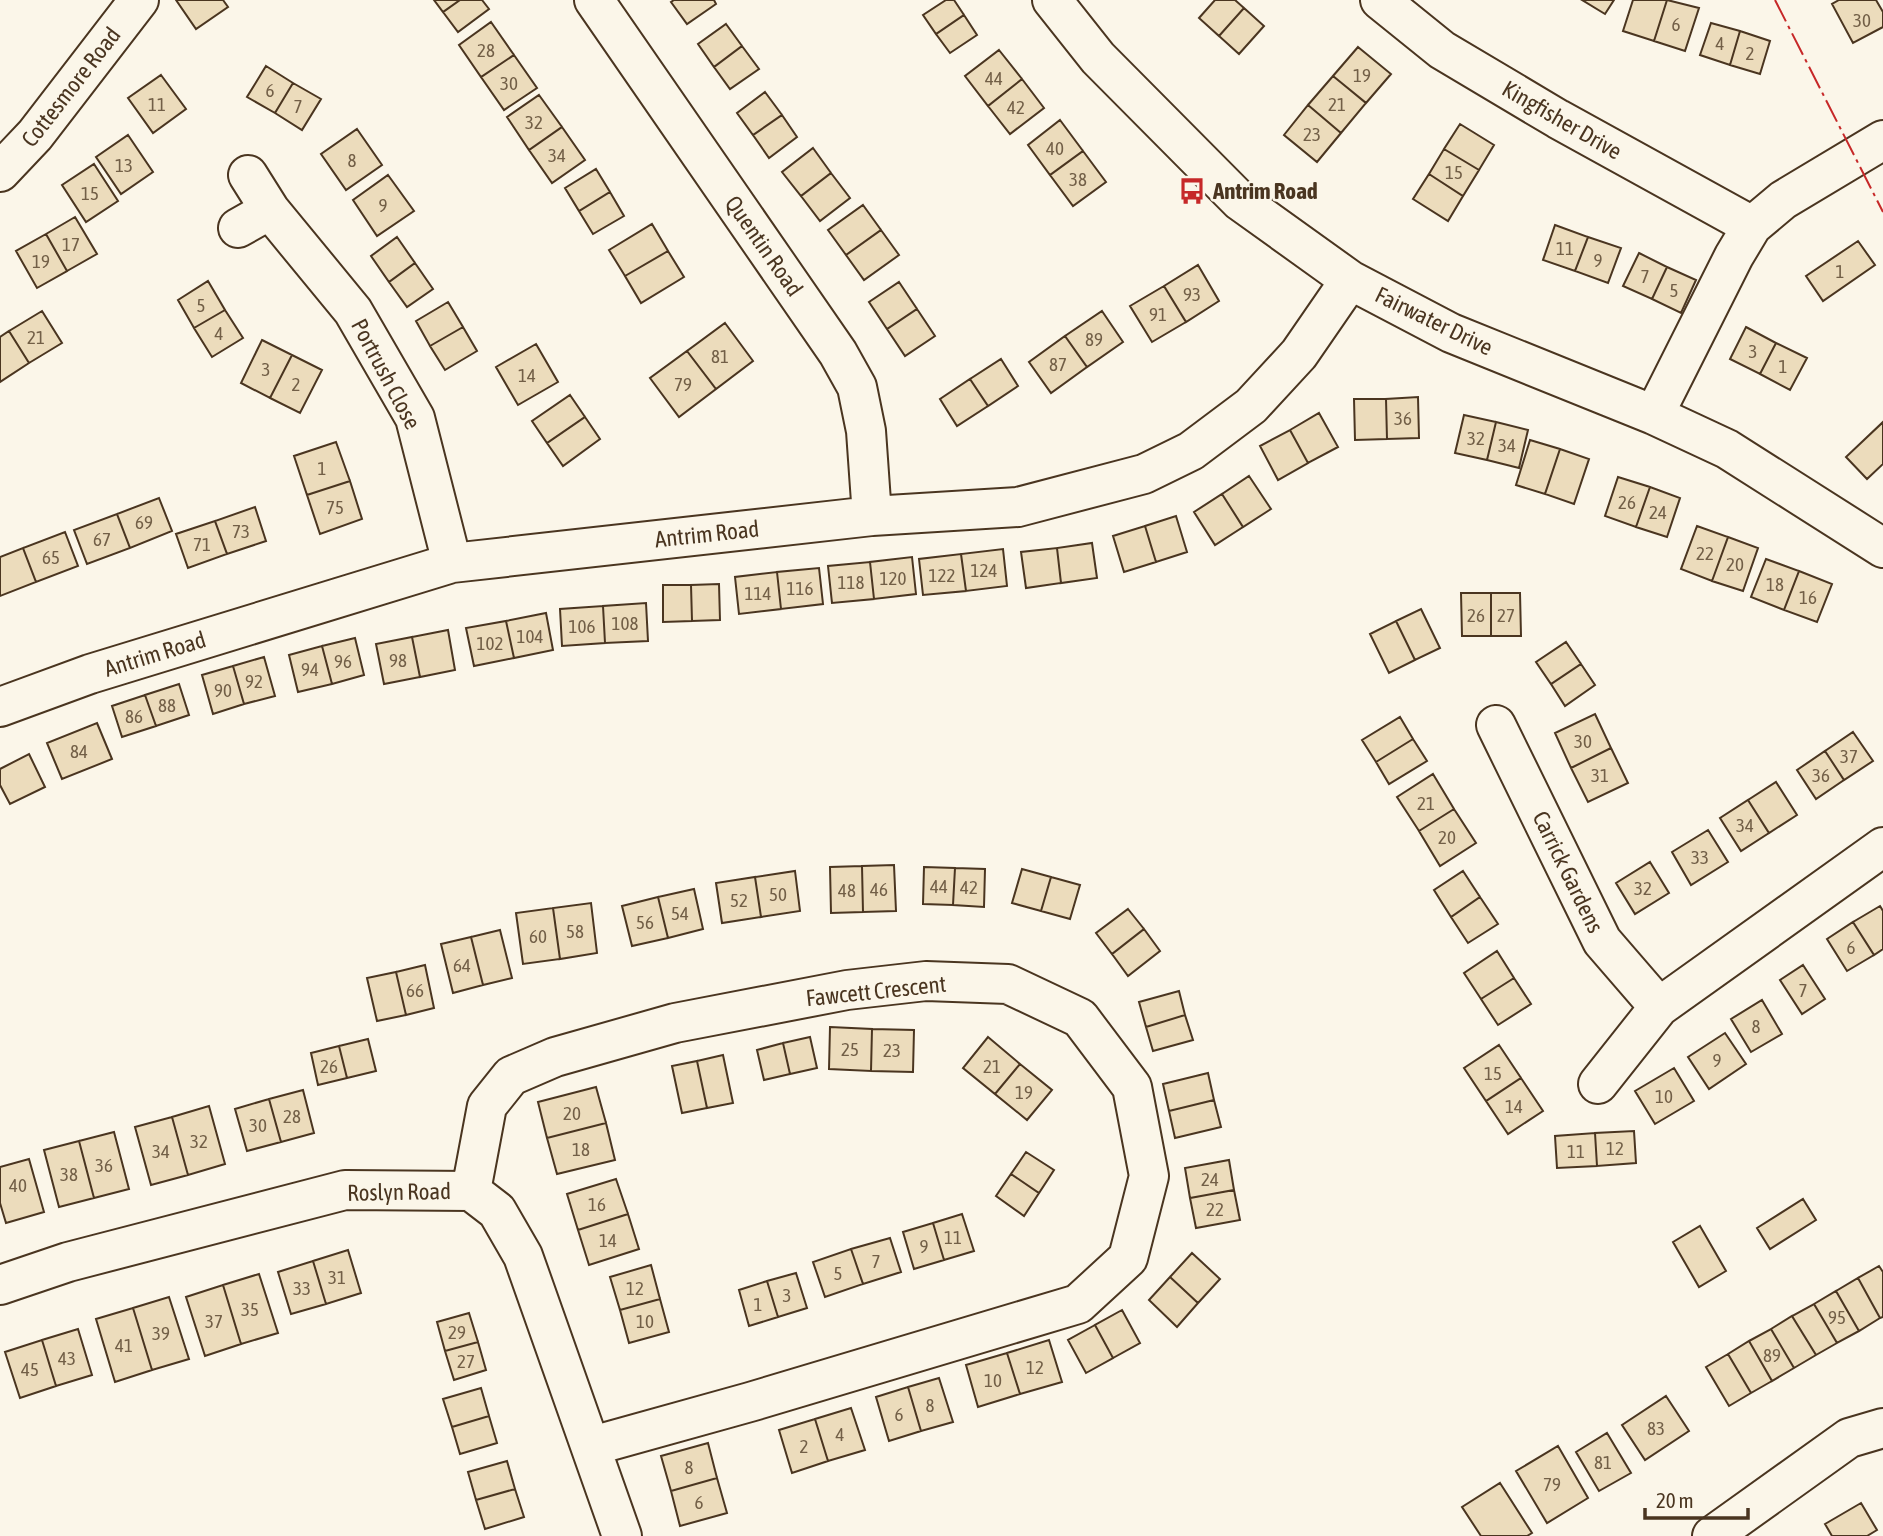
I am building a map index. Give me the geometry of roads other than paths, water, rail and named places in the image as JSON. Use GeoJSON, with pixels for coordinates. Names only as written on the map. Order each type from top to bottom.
{"type":"FeatureCollection","features":[{"type":"Feature","properties":{"kind":"street","name":"Cottesmore Road"},"geometry":{"type":"LineString","coordinates":[[0,172],[35,135],[139,0]]}},
{"type":"Feature","properties":{"kind":"street","name":"Quentin Road"},"geometry":{"type":"LineString","coordinates":[[594,0],[831,342],[857,387],[866,431],[872,516]]}},
{"type":"Feature","properties":{"kind":"street","name":"Fairwater Drive"},"geometry":{"type":"LineString","coordinates":[[1052,0],[1098,58],[1240,201],[1350,280],[1451,333],[1654,415],[1727,449],[1883,548]]}},
{"type":"Feature","properties":{"kind":"street","name":"Kingfisher Drive"},"geometry":{"type":"LineString","coordinates":[[1380,0],[1442,50],[1558,119],[1752,226]]}},
{"type":"Feature","properties":{"kind":"street"},"geometry":{"type":"LineString","coordinates":[[1654,415],[1727,268],[1752,226],[1783,200],[1883,140]]}},
{"type":"Feature","properties":{"kind":"street","name":"Portrush Close"},"geometry":{"type":"LineString","coordinates":[[248,175],[254,219],[353,312],[415,418],[453,563]]}},
{"type":"Feature","properties":{"kind":"street","name":"Antrim Road"},"geometry":{"type":"LineString","coordinates":[[0,707],[90,674],[453,563],[872,516],[1017,507],[1144,474],[1191,451],[1251,406],[1299,354],[1350,280]]}},
{"type":"Feature","properties":{"kind":"street","name":"Carrick Gardens"},"geometry":{"type":"LineString","coordinates":[[1496,725],[1602,942],[1659,1007]]}},
{"type":"Feature","properties":{"kind":"street"},"geometry":{"type":"LineString","coordinates":[[1598,1084],[1659,1007],[1883,847]]}},
{"type":"Feature","properties":{"kind":"street","name":"Fawcett Crescent"},"geometry":{"type":"LineString","coordinates":[[471,1191],[486,1106],[511,1076],[555,1057],[675,1023],[847,990],[926,981],[1008,984],[1080,1018],[1132,1087],[1149,1175],[1128,1258],[1077,1304],[750,1402],[592,1446]]}},
{"type":"Feature","properties":{"kind":"street","name":"Roslyn Road"},"geometry":{"type":"LineString","coordinates":[[0,1284],[68,1262],[345,1190],[471,1191],[496,1211],[523,1256],[622,1536]]}},
{"type":"Feature","properties":{"kind":"street"},"geometry":{"type":"LineString","coordinates":[[1712,1536],[1849,1438],[1883,1428]]}},
{"type":"Feature","properties":{"kind":"place","name":"Antrim Road"},"geometry":{"type":"Point","coordinates":[1192,191]}}]}
